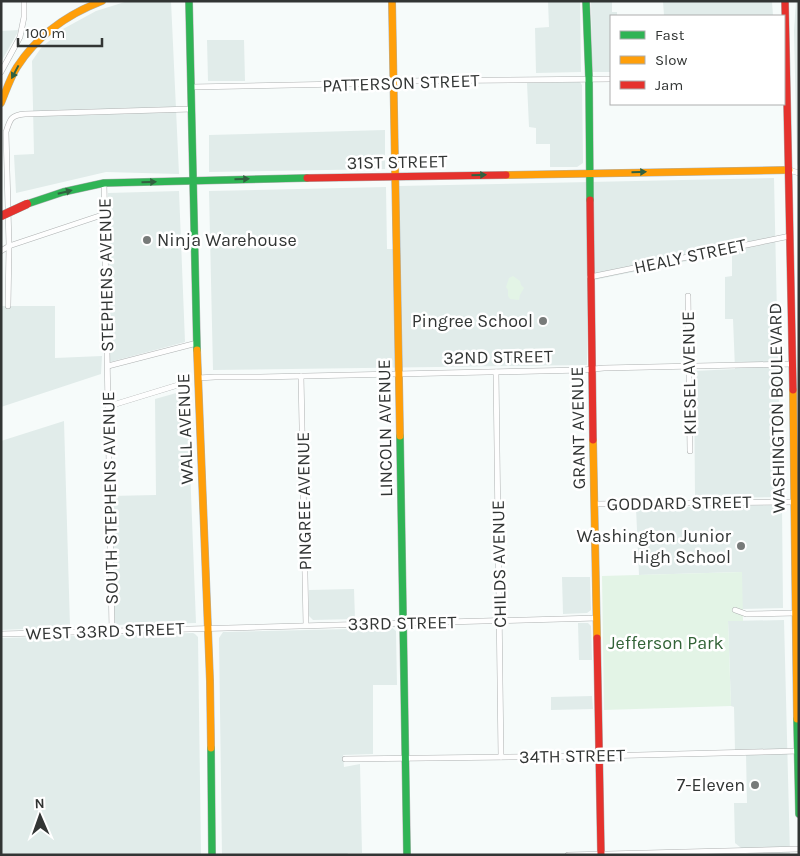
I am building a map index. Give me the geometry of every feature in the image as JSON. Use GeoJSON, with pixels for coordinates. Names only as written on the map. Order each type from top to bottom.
{"type":"FeatureCollection","features":[{"type":"Feature","properties":{"kind":"main road"},"geometry":{"type":"LineString","coordinates":[[1,103],[16,69],[35,45],[61,22],[90,5],[102,1]]}},
{"type":"Feature","properties":{"kind":"main road","name":"WALL AVENUE"},"geometry":{"type":"LineString","coordinates":[[189,1],[198,378],[210,681],[212,855]]}},
{"type":"Feature","properties":{"kind":"main road","name":"LINCOLN AVENUE"},"geometry":{"type":"LineString","coordinates":[[392,1],[407,855]]}},
{"type":"Feature","properties":{"kind":"main road","name":"GRANT AVENUE"},"geometry":{"type":"LineString","coordinates":[[586,1],[589,79],[590,277],[601,854]]}},
{"type":"Feature","properties":{"kind":"main road","name":"WASHINGTON BOULEVARD"},"geometry":{"type":"LineString","coordinates":[[785,1],[785,75],[795,364],[794,502],[799,814]]}},
{"type":"Feature","properties":{"kind":"main road","name":"31ST STREET"},"geometry":{"type":"LineString","coordinates":[[1,216],[27,204],[63,192],[104,183],[789,170]]}},
{"type":"Feature","properties":{"kind":"street"},"geometry":{"type":"LineString","coordinates":[[1,72],[20,37],[24,17],[24,1]]}},
{"type":"Feature","properties":{"kind":"street","name":"PATTERSON STREET"},"geometry":{"type":"LineString","coordinates":[[191,87],[394,83],[404,81],[610,79]]}},
{"type":"Feature","properties":{"kind":"street"},"geometry":{"type":"LineString","coordinates":[[8,306],[9,246],[4,187],[6,132],[10,121],[16,114],[192,109]]}},
{"type":"Feature","properties":{"kind":"street","name":"31ST STREET"},"geometry":{"type":"LineString","coordinates":[[789,170],[799,173]]}},
{"type":"Feature","properties":{"kind":"street","name":"STEPHENS AVENUE"},"geometry":{"type":"LineString","coordinates":[[104,183],[108,366]]}},
{"type":"Feature","properties":{"kind":"street"},"geometry":{"type":"LineString","coordinates":[[1,251],[9,246],[105,214]]}},
{"type":"Feature","properties":{"kind":"street","name":"HEALY STREET"},"geometry":{"type":"LineString","coordinates":[[590,277],[790,236]]}},
{"type":"Feature","properties":{"kind":"street","name":"KIESEL AVENUE"},"geometry":{"type":"LineString","coordinates":[[688,296],[690,451]]}},
{"type":"Feature","properties":{"kind":"street"},"geometry":{"type":"LineString","coordinates":[[108,366],[197,343]]}},
{"type":"Feature","properties":{"kind":"street","name":"32ND STREET"},"geometry":{"type":"LineString","coordinates":[[198,378],[795,364]]}},
{"type":"Feature","properties":{"kind":"street","name":"SOUTH STEPHENS AVENUE"},"geometry":{"type":"LineString","coordinates":[[108,366],[112,631]]}},
{"type":"Feature","properties":{"kind":"street","name":"CHILDS AVENUE"},"geometry":{"type":"LineString","coordinates":[[496,372],[502,757]]}},
{"type":"Feature","properties":{"kind":"street","name":"PINGREE AVENUE"},"geometry":{"type":"LineString","coordinates":[[301,376],[306,625]]}},
{"type":"Feature","properties":{"kind":"street"},"geometry":{"type":"LineString","coordinates":[[108,411],[116,404],[178,385]]}},
{"type":"Feature","properties":{"kind":"street","name":"GODDARD STREET"},"geometry":{"type":"LineString","coordinates":[[594,504],[794,502]]}},
{"type":"Feature","properties":{"kind":"street"},"geometry":{"type":"LineString","coordinates":[[735,610],[746,614],[795,613]]}},
{"type":"Feature","properties":{"kind":"street","name":"33RD STREET"},"geometry":{"type":"LineString","coordinates":[[208,628],[597,618]]}},
{"type":"Feature","properties":{"kind":"street","name":"WEST 33RD STREET"},"geometry":{"type":"LineString","coordinates":[[1,634],[208,628]]}},
{"type":"Feature","properties":{"kind":"street","name":"34TH STREET"},"geometry":{"type":"LineString","coordinates":[[345,759],[798,751]]}},
{"type":"Feature","properties":{"kind":"street"},"geometry":{"type":"LineString","coordinates":[[568,855],[799,849]]}},
{"type":"Feature","properties":{"kind":"shaded area"},"geometry":{"type":"Polygon","coordinates":[[[128,1],[171,1],[179,174],[106,172],[16,193],[14,155],[34,154],[32,61],[41,48],[63,29],[96,11],[128,1]]]}},
{"type":"Feature","properties":{"kind":"shaded area"},"geometry":{"type":"Polygon","coordinates":[[[548,1],[580,1],[581,72],[536,73],[535,28],[549,27],[548,1]]]}},
{"type":"Feature","properties":{"kind":"shaded area"},"geometry":{"type":"Polygon","coordinates":[[[591,1],[612,1],[612,12],[617,12],[617,15],[610,15],[610,72],[592,71],[591,1]]]}},
{"type":"Feature","properties":{"kind":"shaded area"},"geometry":{"type":"Polygon","coordinates":[[[663,1],[772,1],[773,15],[664,15],[663,1]]]}},
{"type":"Feature","properties":{"kind":"shaded area"},"geometry":{"type":"Polygon","coordinates":[[[796,1],[799,1],[799,167],[797,164],[794,31],[796,1]]]}},
{"type":"Feature","properties":{"kind":"shaded area"},"geometry":{"type":"Polygon","coordinates":[[[19,30],[1,62],[1,31],[19,30]]]}},
{"type":"Feature","properties":{"kind":"shaded area"},"geometry":{"type":"Polygon","coordinates":[[[207,40],[244,40],[245,81],[208,81],[207,40]]]}},
{"type":"Feature","properties":{"kind":"shaded area"},"geometry":{"type":"Polygon","coordinates":[[[580,82],[582,85],[583,163],[577,167],[550,167],[550,144],[536,144],[536,128],[529,127],[527,83],[580,82]]]}},
{"type":"Feature","properties":{"kind":"shaded area"},"geometry":{"type":"Polygon","coordinates":[[[385,130],[385,169],[209,172],[209,135],[385,130]]]}},
{"type":"Feature","properties":{"kind":"shaded area"},"geometry":{"type":"Polygon","coordinates":[[[774,178],[781,497],[695,498],[694,371],[735,369],[733,319],[725,319],[725,277],[732,276],[732,252],[594,280],[593,257],[587,258],[587,365],[213,370],[209,191],[386,187],[387,249],[400,249],[399,186],[774,178]]]}},
{"type":"Feature","properties":{"kind":"shaded area"},"geometry":{"type":"Polygon","coordinates":[[[179,191],[185,342],[110,362],[108,193],[179,191]]]}},
{"type":"Feature","properties":{"kind":"shaded area"},"geometry":{"type":"Polygon","coordinates":[[[1,306],[55,306],[55,358],[102,356],[101,374],[1,407],[1,306]]]}},
{"type":"Feature","properties":{"kind":"shaded area"},"geometry":{"type":"Polygon","coordinates":[[[187,390],[196,623],[111,625],[110,496],[156,495],[155,399],[187,390]]]}},
{"type":"Feature","properties":{"kind":"shaded area"},"geometry":{"type":"Polygon","coordinates":[[[64,421],[70,627],[1,630],[1,441],[64,421]]]}},
{"type":"Feature","properties":{"kind":"shaded area"},"geometry":{"type":"Polygon","coordinates":[[[780,505],[782,507],[783,608],[742,609],[741,572],[639,575],[636,508],[780,505]]]}},
{"type":"Feature","properties":{"kind":"shaded area"},"geometry":{"type":"Polygon","coordinates":[[[562,577],[590,577],[591,610],[587,613],[563,614],[562,577]]]}},
{"type":"Feature","properties":{"kind":"shaded area"},"geometry":{"type":"Polygon","coordinates":[[[354,589],[355,619],[313,620],[309,616],[309,590],[354,589]]]}},
{"type":"Feature","properties":{"kind":"shaded area"},"geometry":{"type":"Polygon","coordinates":[[[784,620],[790,855],[750,855],[735,843],[734,803],[747,803],[746,754],[735,751],[734,707],[731,706],[728,621],[784,620]]]}},
{"type":"Feature","properties":{"kind":"shaded area"},"geometry":{"type":"Polygon","coordinates":[[[578,623],[588,623],[591,626],[592,660],[579,660],[578,623]]]}},
{"type":"Feature","properties":{"kind":"shaded area"},"geometry":{"type":"Polygon","coordinates":[[[392,628],[396,631],[397,685],[373,685],[373,754],[343,755],[344,767],[360,764],[362,853],[348,853],[347,855],[222,855],[219,638],[223,632],[392,628]]]}},
{"type":"Feature","properties":{"kind":"shaded area"},"geometry":{"type":"Polygon","coordinates":[[[193,633],[198,637],[201,855],[1,855],[1,638],[193,633]]]}},
{"type":"Feature","properties":{"kind":"shaded area"},"geometry":{"type":"Polygon","coordinates":[[[592,696],[593,709],[551,710],[551,697],[592,696]]]}},
{"type":"Feature","properties":{"kind":"green space"},"geometry":{"type":"Polygon","coordinates":[[[513,276],[520,281],[524,288],[519,300],[510,299],[508,296],[506,287],[509,278],[513,276]]]}},
{"type":"Feature","properties":{"kind":"green space","name":"Jefferson Park"},"geometry":{"type":"Polygon","coordinates":[[[742,572],[743,621],[728,621],[731,706],[604,710],[602,576],[742,572]]]}},
{"type":"Feature","properties":{"kind":"traffic: fast"},"geometry":{"type":"LineString","coordinates":[[189,1],[197,350]]}},
{"type":"Feature","properties":{"kind":"traffic: fast"},"geometry":{"type":"LineString","coordinates":[[586,1],[590,200]]}},
{"type":"Feature","properties":{"kind":"traffic: fast"},"geometry":{"type":"LineString","coordinates":[[27,204],[63,192],[104,183],[307,178]]}},
{"type":"Feature","properties":{"kind":"traffic: fast"},"geometry":{"type":"LineString","coordinates":[[400,436],[407,855]]}},
{"type":"Feature","properties":{"kind":"traffic: fast"},"geometry":{"type":"LineString","coordinates":[[797,719],[799,814]]}},
{"type":"Feature","properties":{"kind":"traffic: fast"},"geometry":{"type":"LineString","coordinates":[[211,748],[212,855]]}},
{"type":"Feature","properties":{"kind":"traffic: slow"},"geometry":{"type":"LineString","coordinates":[[1,103],[15,71],[34,45],[65,19],[102,1]]}},
{"type":"Feature","properties":{"kind":"traffic: slow"},"geometry":{"type":"LineString","coordinates":[[392,1],[400,436]]}},
{"type":"Feature","properties":{"kind":"traffic: slow"},"geometry":{"type":"LineString","coordinates":[[506,175],[789,170]]}},
{"type":"Feature","properties":{"kind":"traffic: slow"},"geometry":{"type":"LineString","coordinates":[[197,350],[211,748]]}},
{"type":"Feature","properties":{"kind":"traffic: slow"},"geometry":{"type":"LineString","coordinates":[[793,390],[797,719]]}},
{"type":"Feature","properties":{"kind":"traffic: slow"},"geometry":{"type":"LineString","coordinates":[[593,440],[597,638]]}},
{"type":"Feature","properties":{"kind":"traffic: jam"},"geometry":{"type":"LineString","coordinates":[[785,1],[793,390]]}},
{"type":"Feature","properties":{"kind":"traffic: jam"},"geometry":{"type":"LineString","coordinates":[[307,178],[506,175]]}},
{"type":"Feature","properties":{"kind":"traffic: jam"},"geometry":{"type":"LineString","coordinates":[[590,200],[593,440]]}},
{"type":"Feature","properties":{"kind":"traffic: jam"},"geometry":{"type":"LineString","coordinates":[[1,216],[27,204]]}},
{"type":"Feature","properties":{"kind":"traffic: jam"},"geometry":{"type":"LineString","coordinates":[[597,638],[601,855]]}},
{"type":"Feature","properties":{"kind":"place","name":"Ninja Warehouse"},"geometry":{"type":"Point","coordinates":[147,240]}},
{"type":"Feature","properties":{"kind":"place","name":"Pingree School"},"geometry":{"type":"Point","coordinates":[543,321]}},
{"type":"Feature","properties":{"kind":"place","name":"Washington Junior High School"},"geometry":{"type":"Point","coordinates":[741,546]}},
{"type":"Feature","properties":{"kind":"place","name":"7-Eleven"},"geometry":{"type":"Point","coordinates":[755,785]}}]}
